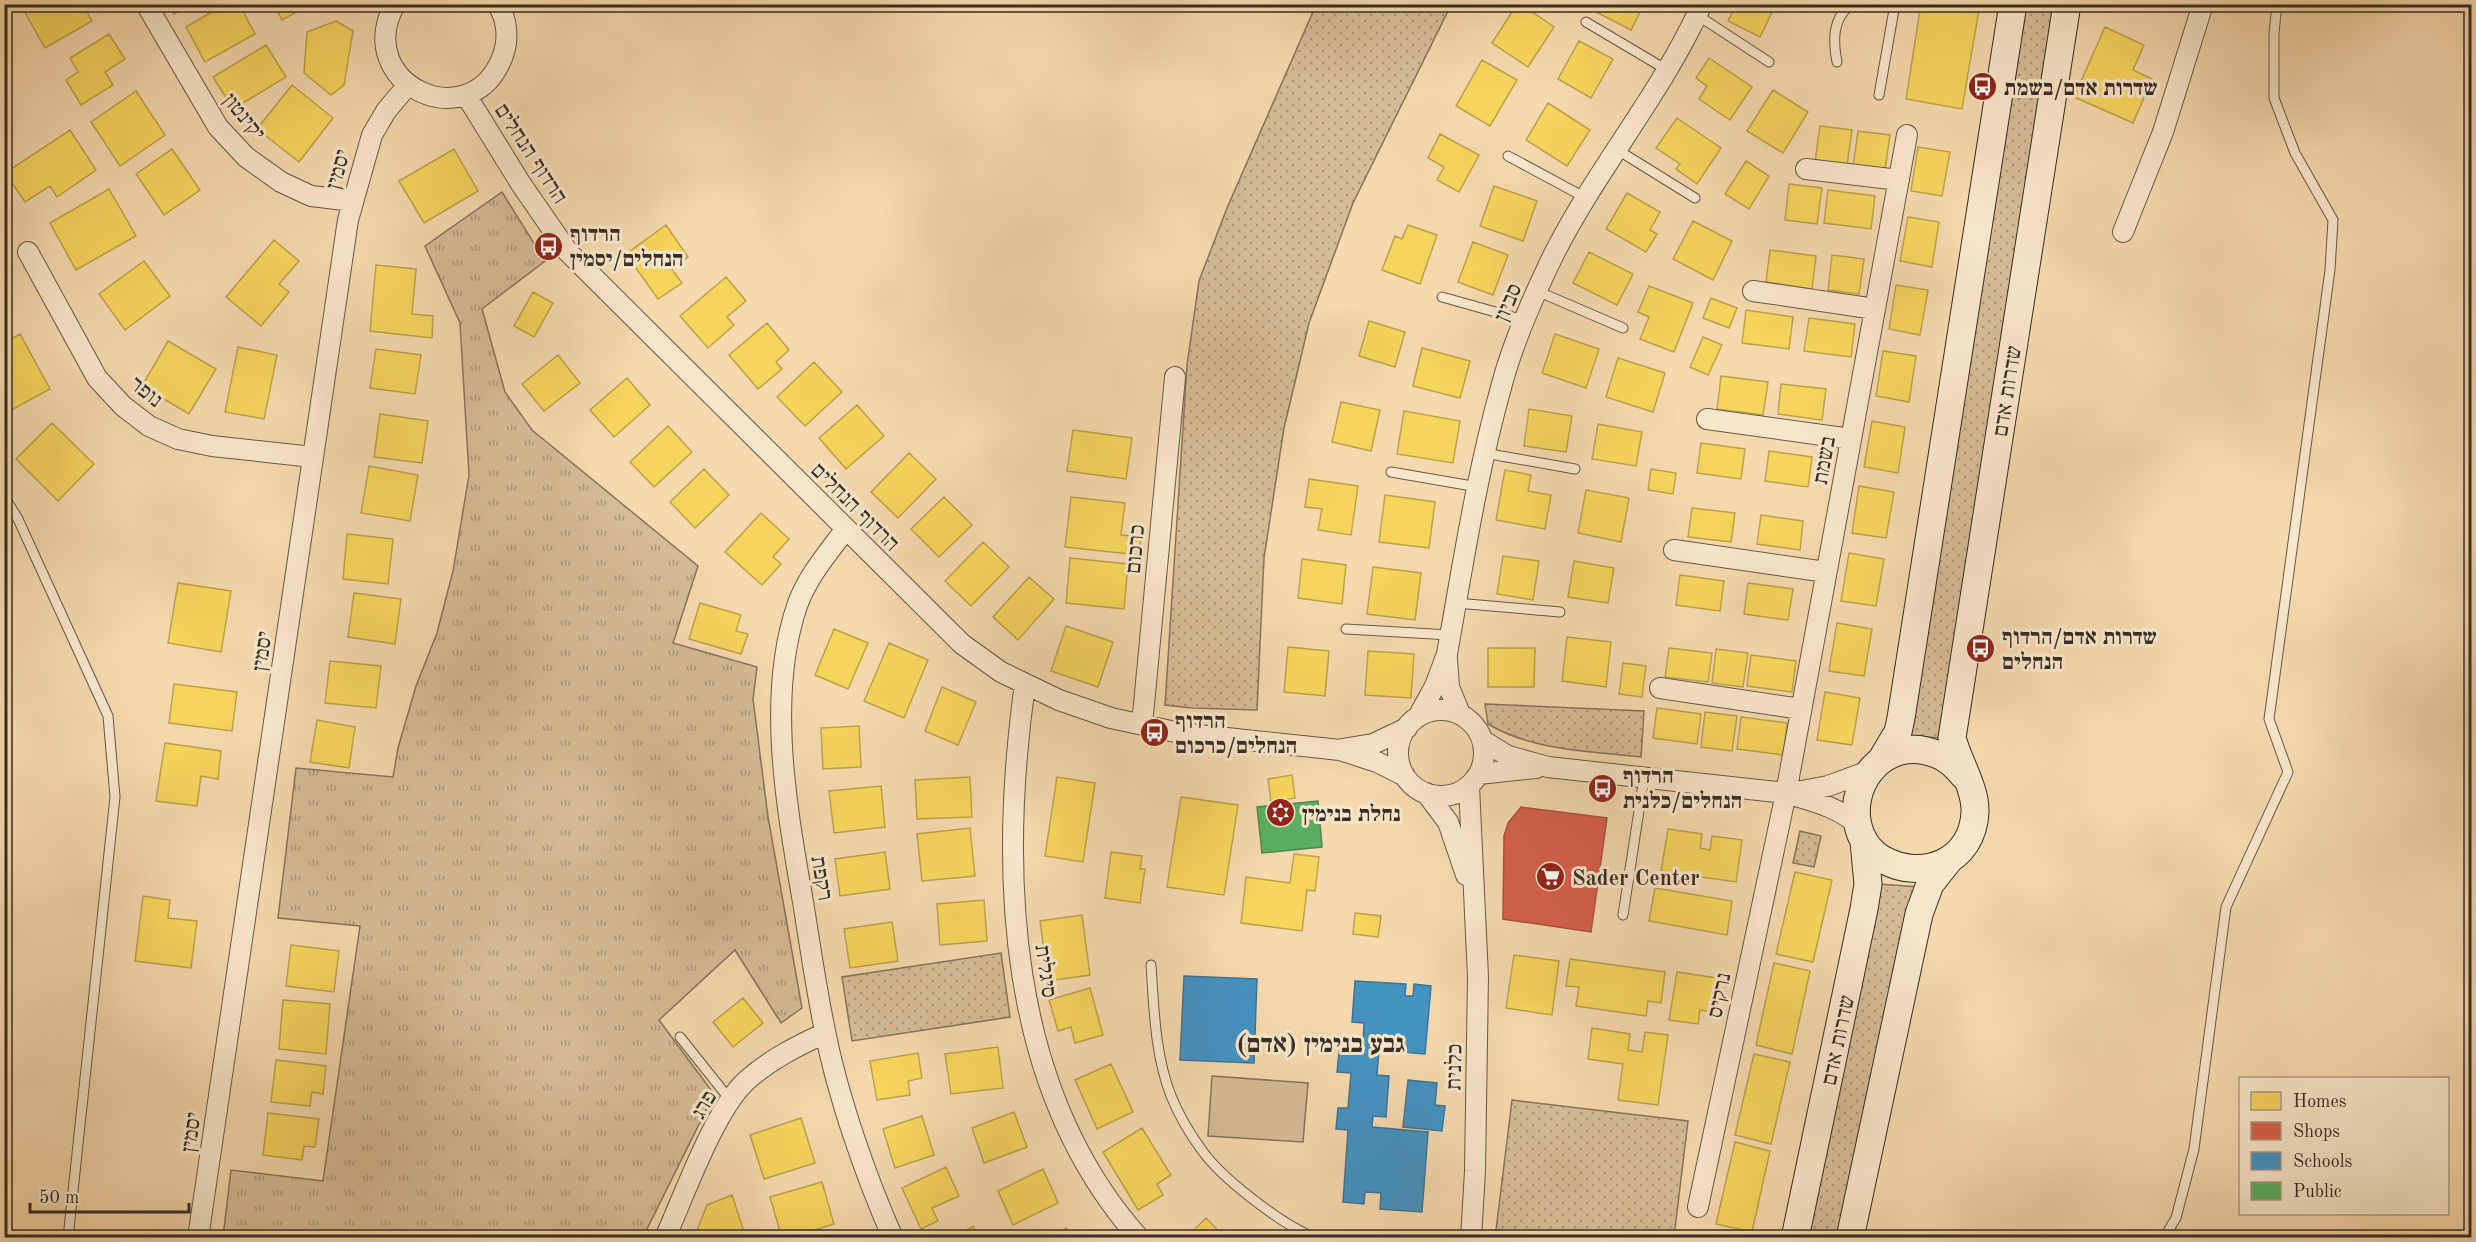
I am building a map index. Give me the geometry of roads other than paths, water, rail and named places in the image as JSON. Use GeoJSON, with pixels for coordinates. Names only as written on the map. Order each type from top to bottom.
{"type":"FeatureCollection","features":[{"type":"Feature","properties":{"kind":"street","name":"יקינטון"},"geometry":{"type":"LineString","coordinates":[[146,4],[218,127],[246,157],[281,182],[311,196],[353,201]]}},
{"type":"Feature","properties":{"kind":"street"},"geometry":{"type":"LineString","coordinates":[[395,4],[388,16],[385,35],[387,54],[395,71],[408,85],[426,95],[446,99],[466,95],[484,85],[498,70],[505,50],[507,29],[497,4]]}},
{"type":"Feature","properties":{"kind":"street","name":"שדרות אדם"},"geometry":{"type":"LineString","coordinates":[[1795,1238],[1868,884],[1856,804],[1860,786],[1898,732],[1901,718],[2013,4]]}},
{"type":"Feature","properties":{"kind":"street","name":"שדרות אדם"},"geometry":{"type":"LineString","coordinates":[[1850,1238],[1919,914],[1930,884],[1962,847],[1972,830],[1975,812],[1973,793],[1964,776],[1952,738],[1953,728],[2067,4]]}},
{"type":"Feature","properties":{"kind":"street"},"geometry":{"type":"LineString","coordinates":[[2123,232],[2163,132],[2203,4]]}},
{"type":"Feature","properties":{"kind":"street","name":"סביון"},"geometry":{"type":"LineString","coordinates":[[1412,723],[1435,686],[1448,645],[1484,453],[1502,382],[1524,320],[1555,252],[1616,149],[1667,70],[1700,10]]}},
{"type":"Feature","properties":{"kind":"street","name":"יסמין"},"geometry":{"type":"LineString","coordinates":[[198,1238],[348,220],[372,135],[386,111],[408,85]]}},
{"type":"Feature","properties":{"kind":"street","name":"הרדוף הנחלים"},"geometry":{"type":"LineString","coordinates":[[466,95],[521,184],[568,252],[962,644],[1001,672],[1025,684],[1059,700],[1111,718],[1180,733],[1340,750],[1377,762],[1405,776]]}},
{"type":"Feature","properties":{"kind":"street","name":"בשמת"},"geometry":{"type":"LineString","coordinates":[[1785,793],[1907,135]]}},
{"type":"Feature","properties":{"kind":"street"},"geometry":{"type":"LineString","coordinates":[[1806,169],[1899,180]]}},
{"type":"Feature","properties":{"kind":"street","name":"נופר"},"geometry":{"type":"LineString","coordinates":[[28,252],[98,378],[123,406],[149,426],[178,439],[212,446],[314,457]]}},
{"type":"Feature","properties":{"kind":"street"},"geometry":{"type":"LineString","coordinates":[[1753,291],[1875,309]]}},
{"type":"Feature","properties":{"kind":"street","name":"כרכום"},"geometry":{"type":"LineString","coordinates":[[1142,725],[1175,377]]}},
{"type":"Feature","properties":{"kind":"street"},"geometry":{"type":"LineString","coordinates":[[1707,419],[1851,439]]}},
{"type":"Feature","properties":{"kind":"street","name":"רקפת"},"geometry":{"type":"LineString","coordinates":[[845,530],[812,575],[798,604],[788,639],[783,684],[783,754],[792,838],[825,1034],[850,1124],[893,1238]]}},
{"type":"Feature","properties":{"kind":"street"},"geometry":{"type":"LineString","coordinates":[[1674,550],[1827,572]]}},
{"type":"Feature","properties":{"kind":"street","name":"סביון"},"geometry":{"type":"LineString","coordinates":[[1448,645],[1449,687],[1460,714]]}},
{"type":"Feature","properties":{"kind":"street","name":"סיגלית"},"geometry":{"type":"LineString","coordinates":[[1025,684],[1016,752],[1013,842],[1018,944],[1030,1019],[1052,1093],[1080,1153],[1116,1212],[1140,1238]]}},
{"type":"Feature","properties":{"kind":"street"},"geometry":{"type":"LineString","coordinates":[[1660,688],[1801,709]]}},
{"type":"Feature","properties":{"kind":"street"},"geometry":{"type":"LineString","coordinates":[[1474,780],[1484,751],[1482,740],[1470,721],[1460,714],[1446,710],[1431,711],[1412,723],[1401,739],[1400,764],[1405,776],[1414,786],[1426,793],[1449,796],[1474,780],[1548,767]]}},
{"type":"Feature","properties":{"kind":"street","name":"הרדוף הנחלים"},"geometry":{"type":"LineString","coordinates":[[1340,750],[1373,744],[1412,723]]}},
{"type":"Feature","properties":{"kind":"street"},"geometry":{"type":"LineString","coordinates":[[1482,740],[1508,756],[1548,767],[1785,793],[1823,804],[1845,814],[1877,857],[1895,867],[1913,870],[1932,868],[1949,860]]}},
{"type":"Feature","properties":{"kind":"street","name":"שדרות אדם"},"geometry":{"type":"LineString","coordinates":[[1876,765],[1899,752],[1917,750],[1935,753],[1952,762],[1964,776]]}},
{"type":"Feature","properties":{"kind":"street"},"geometry":{"type":"LineString","coordinates":[[1785,793],[1828,786],[1876,765]]}},
{"type":"Feature","properties":{"kind":"street","name":"כלנית"},"geometry":{"type":"LineString","coordinates":[[1471,1238],[1475,1171],[1478,977],[1473,897],[1474,780]]}},
{"type":"Feature","properties":{"kind":"street","name":"כלנית"},"geometry":{"type":"LineString","coordinates":[[1426,793],[1448,822],[1473,897]]}},
{"type":"Feature","properties":{"kind":"street","name":"נרקיס"},"geometry":{"type":"LineString","coordinates":[[1698,1207],[1785,793]]}},
{"type":"Feature","properties":{"kind":"street","name":"פרג"},"geometry":{"type":"LineString","coordinates":[[665,1238],[719,1119],[744,1083],[772,1061],[825,1034]]}},
{"type":"Feature","properties":{"kind":"lane"},"geometry":{"type":"LineString","coordinates":[[1837,62],[1833,44],[1836,24],[1844,10],[1851,4]]}},
{"type":"Feature","properties":{"kind":"lane"},"geometry":{"type":"LineString","coordinates":[[1879,95],[1895,4]]}},
{"type":"Feature","properties":{"kind":"lane"},"geometry":{"type":"LineString","coordinates":[[2164,1238],[2176,1218],[2194,1149],[2226,907],[2288,772],[2269,719],[2328,282],[2333,220],[2295,153],[2274,98],[2274,33],[2277,4]]}},
{"type":"Feature","properties":{"kind":"lane"},"geometry":{"type":"LineString","coordinates":[[1700,10],[1769,62]]}},
{"type":"Feature","properties":{"kind":"lane"},"geometry":{"type":"LineString","coordinates":[[1586,22],[1667,70]]}},
{"type":"Feature","properties":{"kind":"lane"},"geometry":{"type":"LineString","coordinates":[[1616,149],[1695,198]]}},
{"type":"Feature","properties":{"kind":"lane"},"geometry":{"type":"LineString","coordinates":[[1508,156],[1586,198]]}},
{"type":"Feature","properties":{"kind":"lane"},"geometry":{"type":"LineString","coordinates":[[1537,291],[1623,328]]}},
{"type":"Feature","properties":{"kind":"lane"},"geometry":{"type":"LineString","coordinates":[[1442,297],[1524,320]]}},
{"type":"Feature","properties":{"kind":"lane"},"geometry":{"type":"LineString","coordinates":[[1484,453],[1575,469]]}},
{"type":"Feature","properties":{"kind":"lane"},"geometry":{"type":"LineString","coordinates":[[1391,472],[1478,487]]}},
{"type":"Feature","properties":{"kind":"lane"},"geometry":{"type":"LineString","coordinates":[[4,496],[18,519],[108,716],[115,797],[68,1238]]}},
{"type":"Feature","properties":{"kind":"lane"},"geometry":{"type":"LineString","coordinates":[[1456,603],[1560,612]]}},
{"type":"Feature","properties":{"kind":"lane"},"geometry":{"type":"LineString","coordinates":[[1346,629],[1448,645]]}},
{"type":"Feature","properties":{"kind":"lane"},"geometry":{"type":"LineString","coordinates":[[1623,915],[1644,778]]}},
{"type":"Feature","properties":{"kind":"lane"},"geometry":{"type":"LineString","coordinates":[[1151,965],[1156,1040],[1171,1096],[1201,1149],[1258,1203],[1316,1238]]}},
{"type":"Feature","properties":{"kind":"lane"},"geometry":{"type":"LineString","coordinates":[[680,1037],[732,1101]]}},
{"type":"Feature","properties":{"kind":"place","name":"שדרות אדם/בשמת"},"geometry":{"type":"Point","coordinates":[1983,87]}},
{"type":"Feature","properties":{"kind":"place","name":"הרדוף הנחלים/יסמין"},"geometry":{"type":"Point","coordinates":[549,246]}},
{"type":"Feature","properties":{"kind":"place","name":"שדרות אדם/הרדוף הנחלים"},"geometry":{"type":"Point","coordinates":[1981,649]}},
{"type":"Feature","properties":{"kind":"place","name":"הרדוף הנחלים/כרכום"},"geometry":{"type":"Point","coordinates":[1154,733]}},
{"type":"Feature","properties":{"kind":"place","name":"הרדוף הנחלים/כלנית"},"geometry":{"type":"Point","coordinates":[1602,788]}},
{"type":"Feature","properties":{"kind":"place","name":"נחלת בנימין"},"geometry":{"type":"Point","coordinates":[1281,813]}},
{"type":"Feature","properties":{"kind":"place","name":"Sader Center"},"geometry":{"type":"Point","coordinates":[1551,877]}},
{"type":"Feature","properties":{"kind":"district","name":"גבע בנימין (אדם)"},"geometry":{"type":"Point","coordinates":[1321,1043]}}]}
